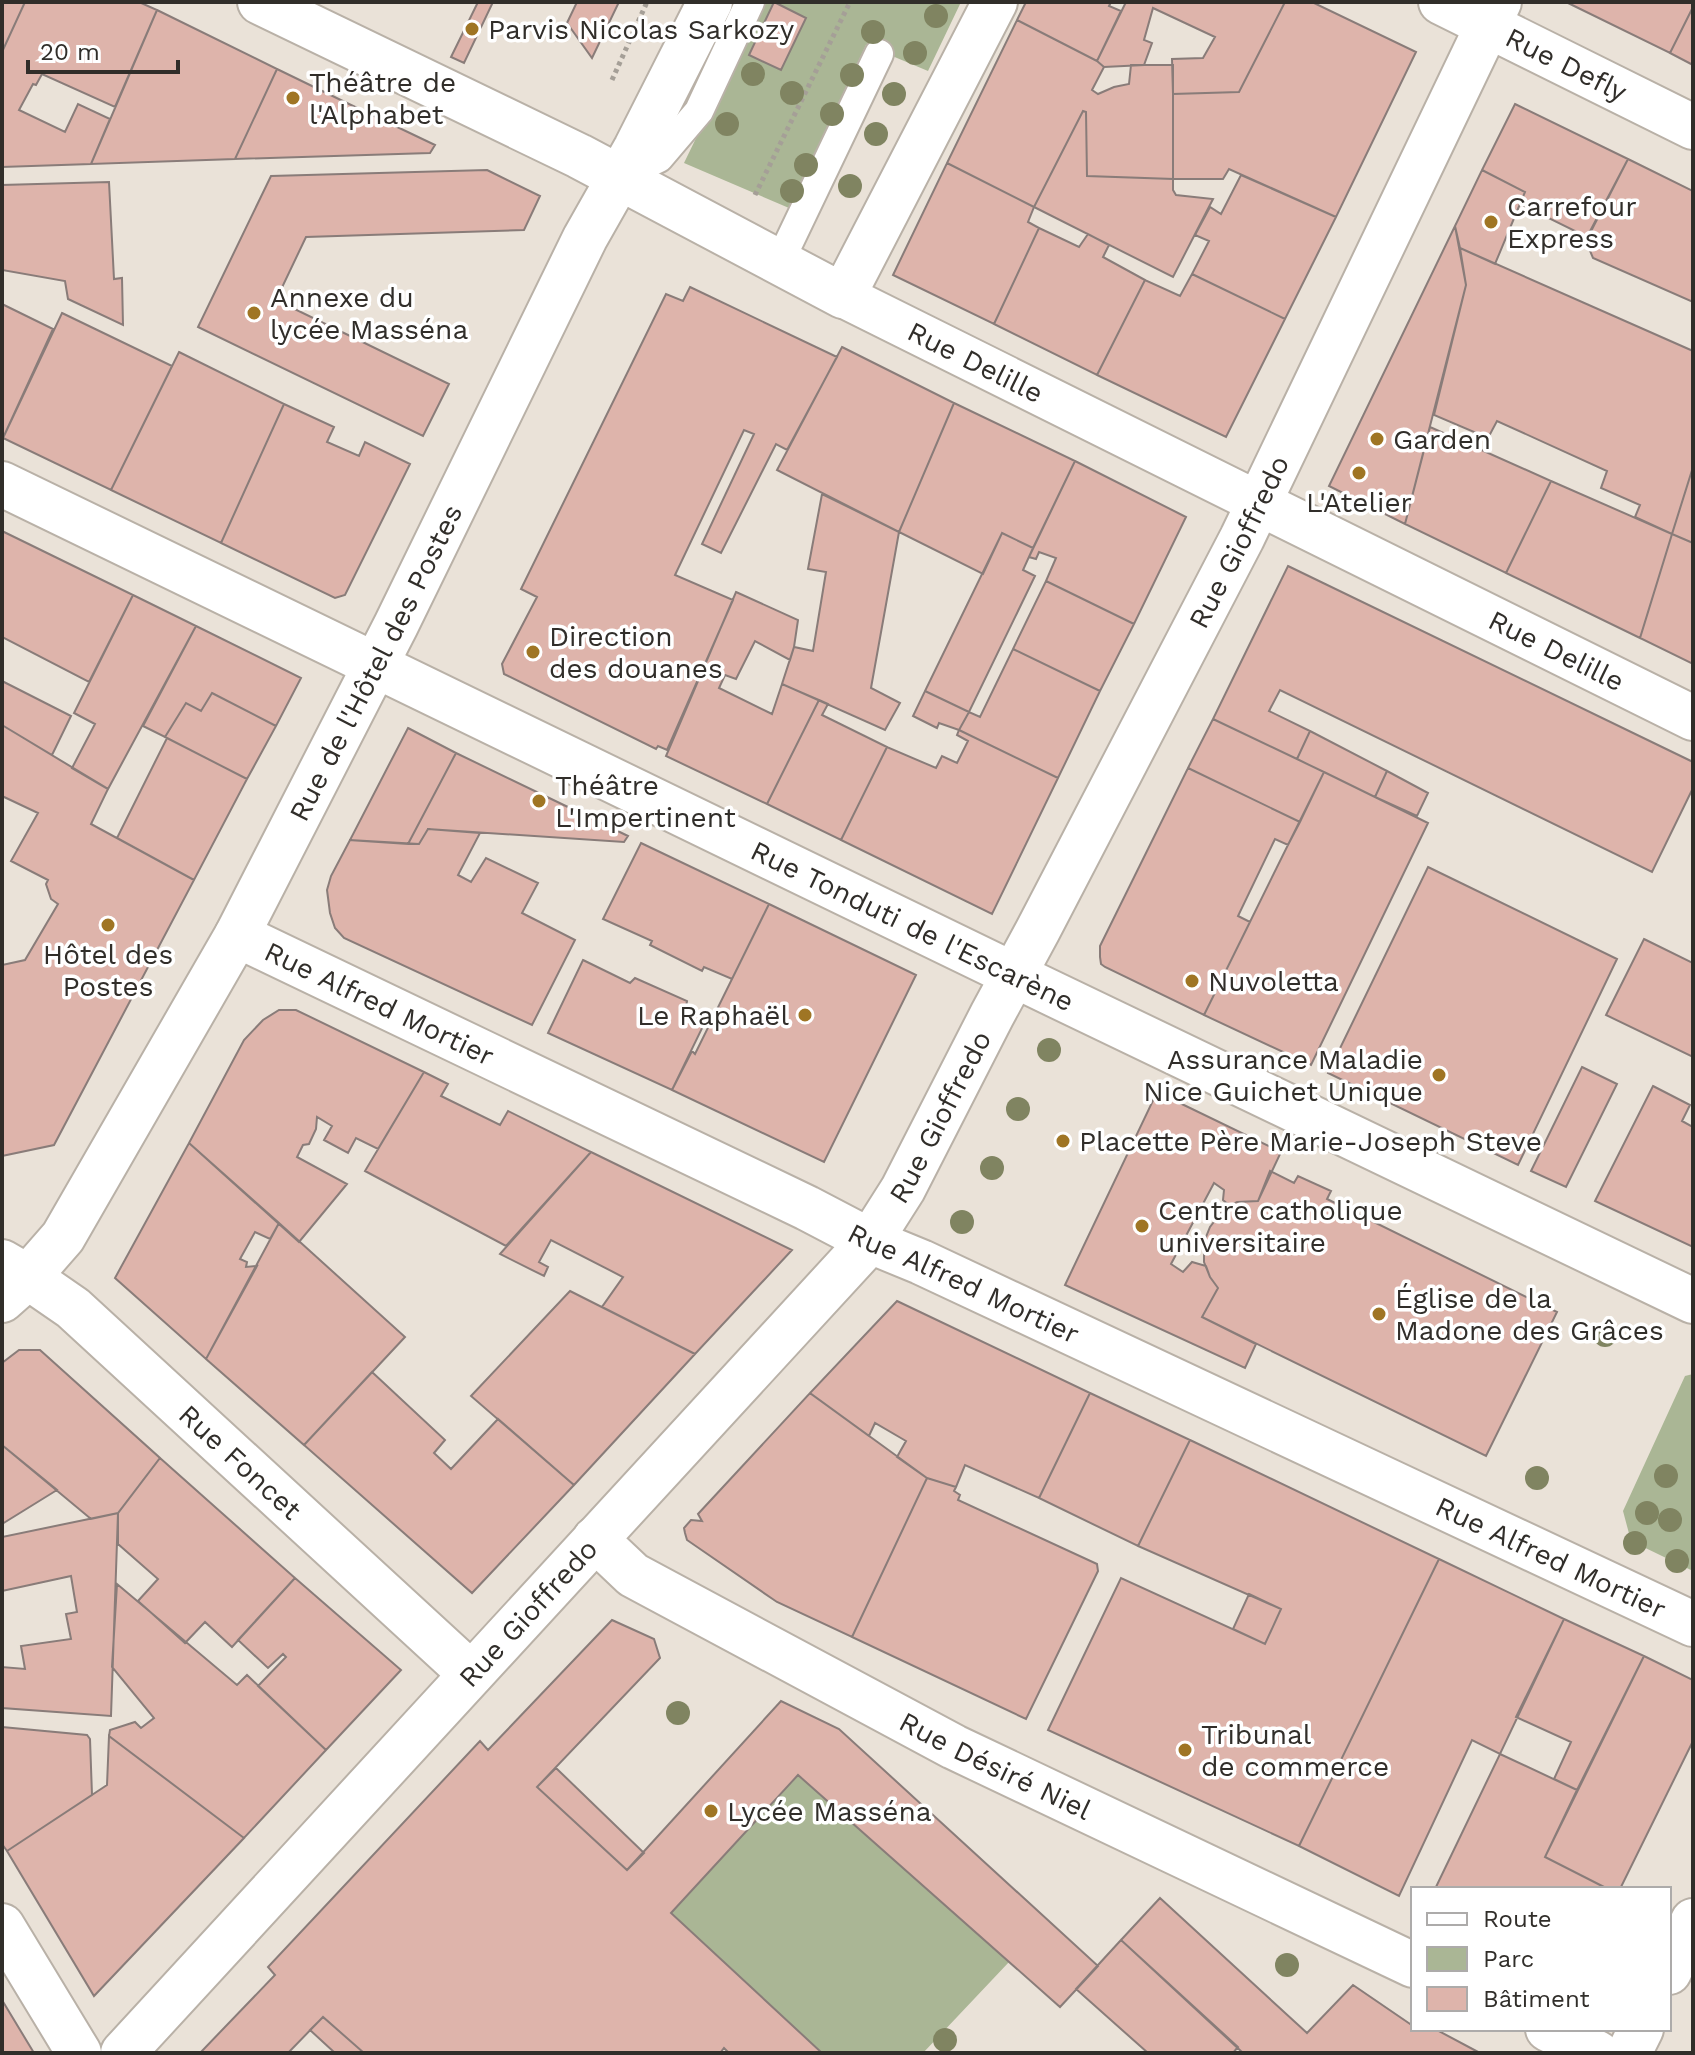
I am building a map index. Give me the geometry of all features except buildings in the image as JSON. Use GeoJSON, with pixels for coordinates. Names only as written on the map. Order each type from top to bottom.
{"type":"FeatureCollection","features":[{"type":"Feature","properties":{"kind":"street","name":"Rue Delille"},"geometry":{"type":"LineString","coordinates":[[260,2],[579,156],[843,296],[1693,718]]}},
{"type":"Feature","properties":{"kind":"street","name":"Rue de l'Hôtel des Postes"},"geometry":{"type":"LineString","coordinates":[[11,1279],[63,1237],[237,935],[376,666],[585,238],[636,148],[710,2]]}},
{"type":"Feature","properties":{"kind":"street"},"geometry":{"type":"LineString","coordinates":[[843,296],[995,2]]}},
{"type":"Feature","properties":{"kind":"street","name":"Rue Defly"},"geometry":{"type":"LineString","coordinates":[[1441,2],[1493,14],[1693,127]]}},
{"type":"Feature","properties":{"kind":"street","name":"Rue Gioffredo"},"geometry":{"type":"LineString","coordinates":[[123,2053],[870,1241],[903,1189],[1259,503],[1493,14]]}},
{"type":"Feature","properties":{"kind":"street","name":"Rue Tonduti de l'Escarène"},"geometry":{"type":"LineString","coordinates":[[2,484],[1693,1301]]}},
{"type":"Feature","properties":{"kind":"street","name":"Rue Alfred Mortier"},"geometry":{"type":"LineString","coordinates":[[237,935],[870,1241],[1693,1624]]}},
{"type":"Feature","properties":{"kind":"street","name":"Rue Foncet"},"geometry":{"type":"LineString","coordinates":[[11,1279],[73,1308],[471,1674]]}},
{"type":"Feature","properties":{"kind":"street","name":"Rue Désiré Niel"},"geometry":{"type":"LineString","coordinates":[[595,1539],[633,1575],[954,1747],[1411,1964]]}},
{"type":"Feature","properties":{"kind":"street"},"geometry":{"type":"LineString","coordinates":[[1671,1968],[1693,1921]]}},
{"type":"Feature","properties":{"kind":"street"},"geometry":{"type":"LineString","coordinates":[[2,1926],[79,2053]]}},
{"type":"Feature","properties":{"kind":"street"},"geometry":{"type":"LineString","coordinates":[[1552,2031],[1597,2053]]}},
{"type":"Feature","properties":{"kind":"street"},"geometry":{"type":"LineString","coordinates":[[1629,2053],[1640,2031]]}},
{"type":"Feature","properties":{"kind":"lane"},"geometry":{"type":"LineString","coordinates":[[618,178],[659,158],[699,111],[750,2]]}},
{"type":"Feature","properties":{"kind":"lane"},"geometry":{"type":"LineString","coordinates":[[779,263],[879,54]]}},
{"type":"Feature","properties":{"kind":"path"},"geometry":{"type":"LineString","coordinates":[[726,235],[740,208],[746,212],[850,2]]}},
{"type":"Feature","properties":{"kind":"green space"},"geometry":{"type":"Polygon","coordinates":[[[762,2],[961,2],[928,71],[866,45],[789,208],[684,163],[762,2]]]}},
{"type":"Feature","properties":{"kind":"green space"},"geometry":{"type":"Polygon","coordinates":[[[1693,1374],[1693,1571],[1631,1541],[1623,1511],[1685,1376],[1693,1374]]]}},
{"type":"Feature","properties":{"kind":"green space"},"geometry":{"type":"Polygon","coordinates":[[[798,1775],[1009,1962],[923,2053],[822,2053],[671,1913],[798,1775]]]}},
{"type":"Feature","properties":{"kind":"place","name":"Parvis Nicolas Sarkozy"},"geometry":{"type":"Point","coordinates":[472,29]}},
{"type":"Feature","properties":{"kind":"place","name":"Théâtre de l'Alphabet"},"geometry":{"type":"Point","coordinates":[293,98]}},
{"type":"Feature","properties":{"kind":"place","name":"Carrefour Express"},"geometry":{"type":"Point","coordinates":[1491,222]}},
{"type":"Feature","properties":{"kind":"place","name":"Annexe du lycée Masséna"},"geometry":{"type":"Point","coordinates":[254,313]}},
{"type":"Feature","properties":{"kind":"place","name":"Garden"},"geometry":{"type":"Point","coordinates":[1377,439]}},
{"type":"Feature","properties":{"kind":"place","name":"L'Atelier"},"geometry":{"type":"Point","coordinates":[1359,473]}},
{"type":"Feature","properties":{"kind":"place","name":"Direction des douanes"},"geometry":{"type":"Point","coordinates":[533,652]}},
{"type":"Feature","properties":{"kind":"place","name":"Théâtre L'Impertinent"},"geometry":{"type":"Point","coordinates":[539,801]}},
{"type":"Feature","properties":{"kind":"place","name":"Hôtel des Postes"},"geometry":{"type":"Point","coordinates":[108,925]}},
{"type":"Feature","properties":{"kind":"place","name":"Nuvoletta"},"geometry":{"type":"Point","coordinates":[1192,981]}},
{"type":"Feature","properties":{"kind":"place","name":"Le Raphaël"},"geometry":{"type":"Point","coordinates":[805,1015]}},
{"type":"Feature","properties":{"kind":"place","name":"Assurance Maladie Nice Guichet Unique"},"geometry":{"type":"Point","coordinates":[1439,1075]}},
{"type":"Feature","properties":{"kind":"place","name":"Placette Père Marie-Joseph Steve"},"geometry":{"type":"Point","coordinates":[1063,1141]}},
{"type":"Feature","properties":{"kind":"place","name":"Centre catholique universitaire"},"geometry":{"type":"Point","coordinates":[1142,1226]}},
{"type":"Feature","properties":{"kind":"place","name":"Église de la Madone des Grâces"},"geometry":{"type":"Point","coordinates":[1379,1314]}},
{"type":"Feature","properties":{"kind":"place","name":"Tribunal de commerce"},"geometry":{"type":"Point","coordinates":[1185,1750]}},
{"type":"Feature","properties":{"kind":"place","name":"Lycée Masséna"},"geometry":{"type":"Point","coordinates":[711,1811]}}]}
